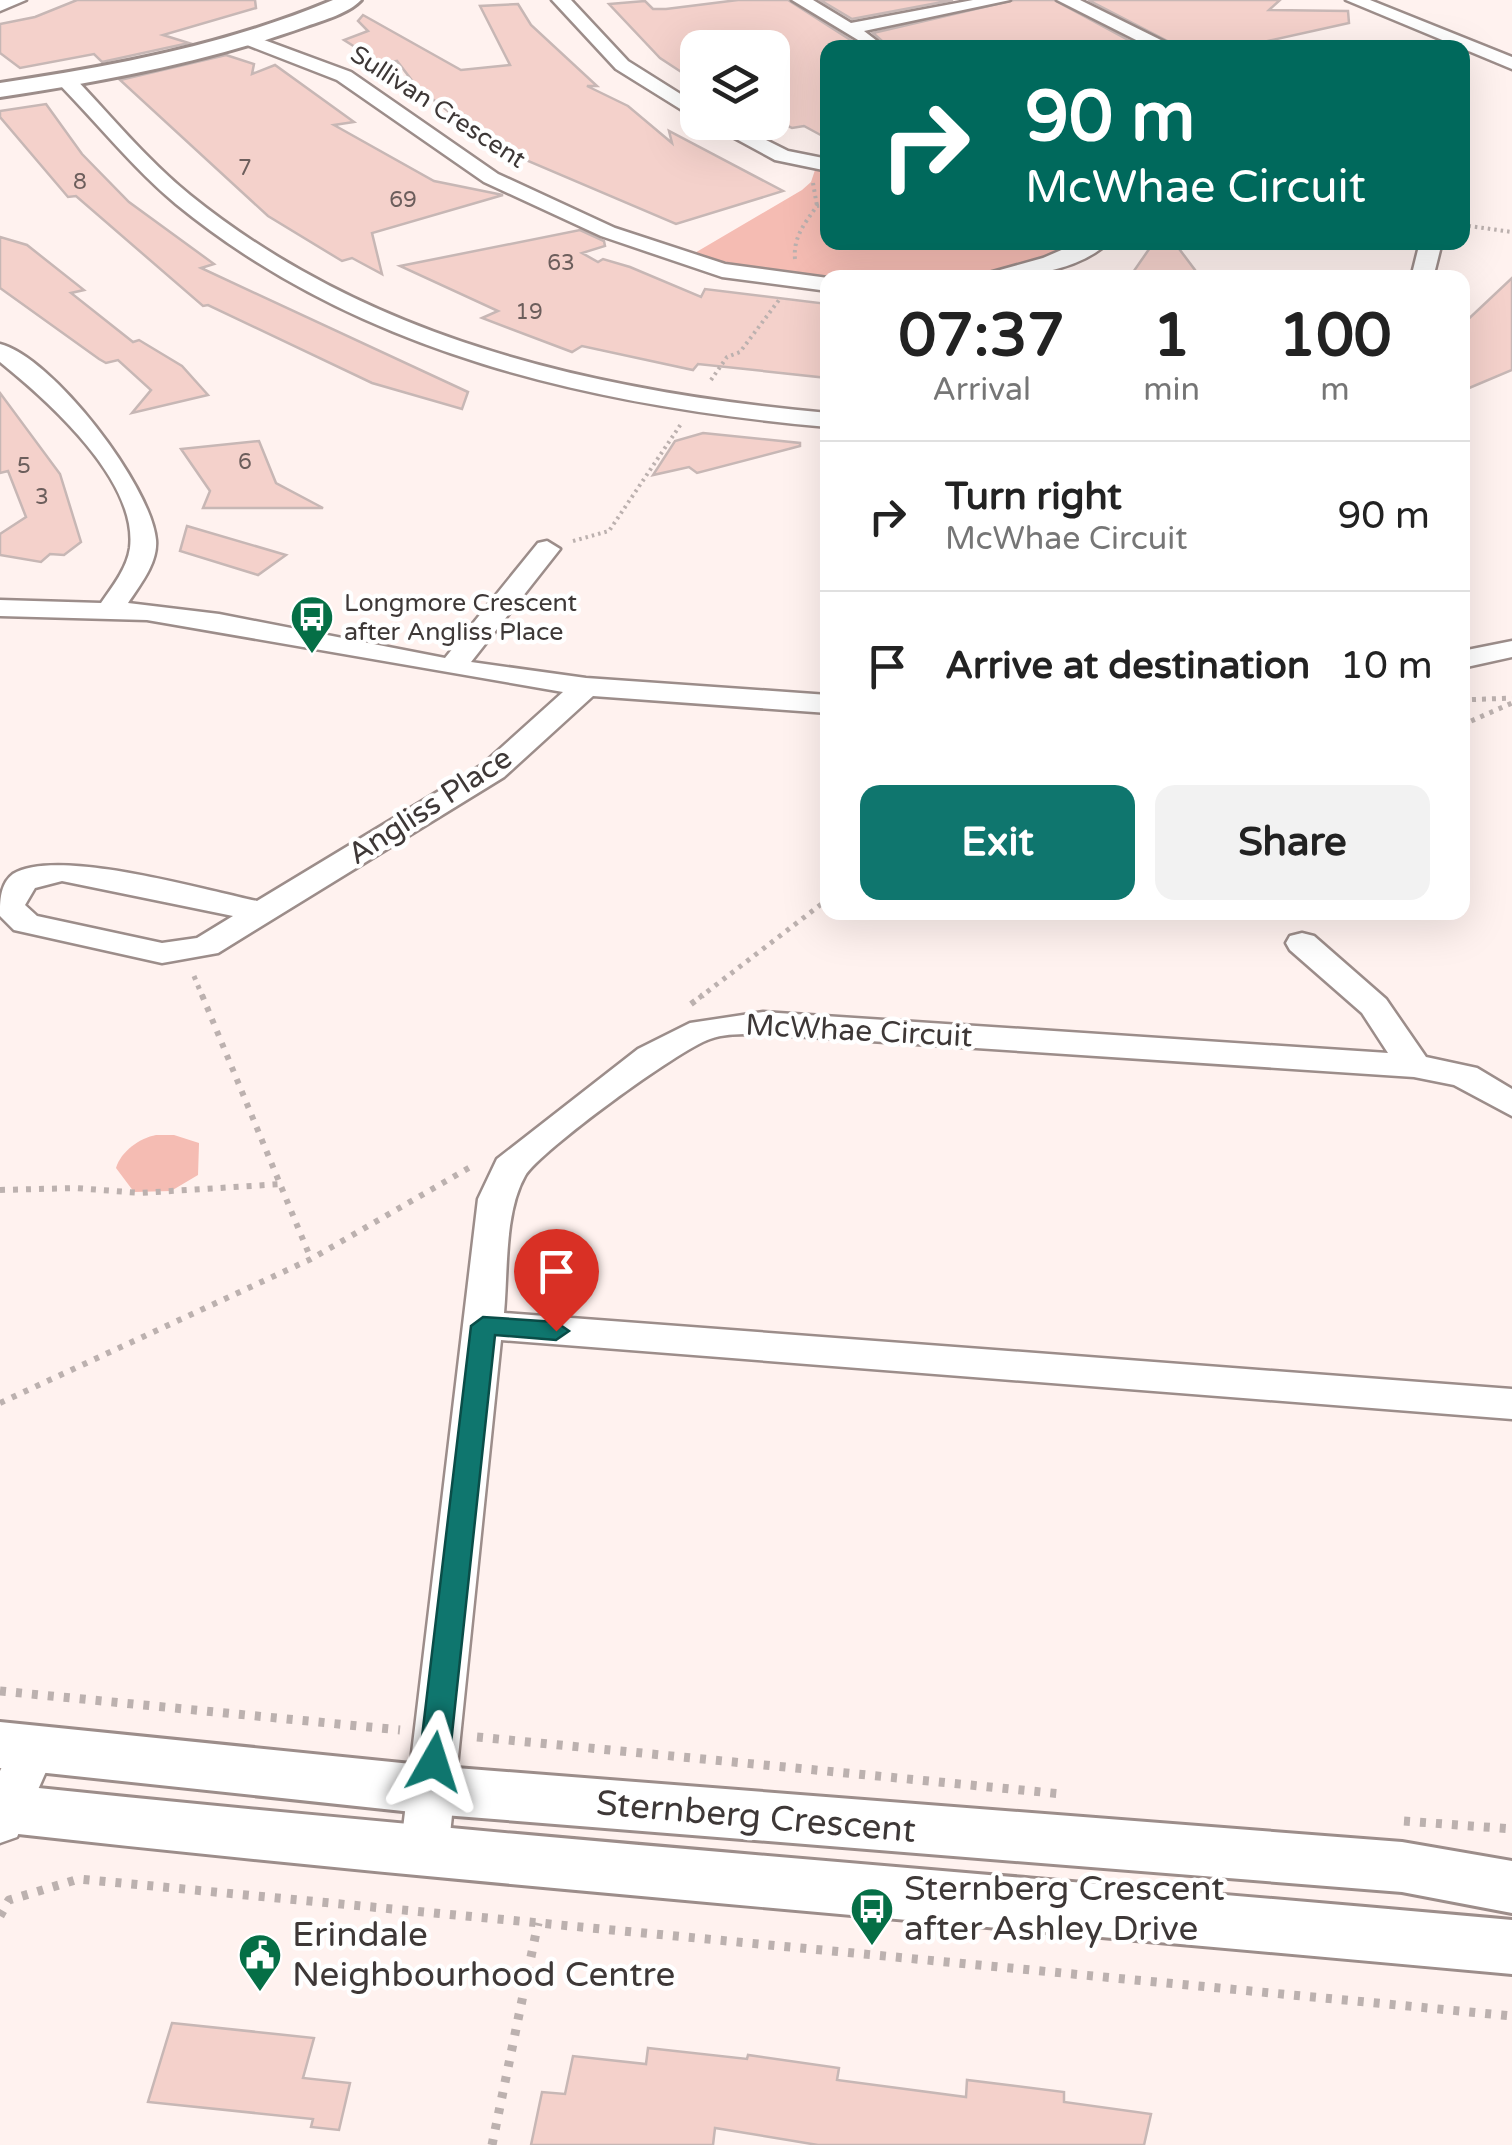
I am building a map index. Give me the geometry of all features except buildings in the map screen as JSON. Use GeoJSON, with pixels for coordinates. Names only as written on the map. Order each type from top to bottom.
{"type":"FeatureCollection","features":[{"type":"Feature","properties":{"kind":"street"},"geometry":{"type":"LineString","coordinates":[[0,6],[17,0]]}},
{"type":"Feature","properties":{"kind":"street"},"geometry":{"type":"LineString","coordinates":[[0,90],[66,80],[248,39],[352,0]]}},
{"type":"Feature","properties":{"kind":"street"},"geometry":{"type":"LineString","coordinates":[[562,0],[622,66],[680,103]]}},
{"type":"Feature","properties":{"kind":"street"},"geometry":{"type":"LineString","coordinates":[[800,0],[866,40]]}},
{"type":"Feature","properties":{"kind":"street"},"geometry":{"type":"LineString","coordinates":[[847,30],[1002,0]]}},
{"type":"Feature","properties":{"kind":"street"},"geometry":{"type":"LineString","coordinates":[[1066,0],[1151,40]]}},
{"type":"Feature","properties":{"kind":"street"},"geometry":{"type":"LineString","coordinates":[[1356,0],[1454,40]]}},
{"type":"Feature","properties":{"kind":"street","name":"Sullivan Crescent"},"geometry":{"type":"LineString","coordinates":[[248,39],[344,76],[444,150],[546,206],[678,258],[820,283]]}},
{"type":"Feature","properties":{"kind":"street"},"geometry":{"type":"LineString","coordinates":[[1470,47],[1512,64]]}},
{"type":"Feature","properties":{"kind":"street"},"geometry":{"type":"LineString","coordinates":[[66,80],[184,200],[258,252],[319,287],[426,337],[574,385],[692,407],[820,419]]}},
{"type":"Feature","properties":{"kind":"street"},"geometry":{"type":"LineString","coordinates":[[750,140],[782,156],[820,163]]}},
{"type":"Feature","properties":{"kind":"street"},"geometry":{"type":"LineString","coordinates":[[1018,270],[1081,250]]}},
{"type":"Feature","properties":{"kind":"street"},"geometry":{"type":"LineString","coordinates":[[0,351],[75,416],[132,504],[143,540],[140,561],[110,610]]}},
{"type":"Feature","properties":{"kind":"street"},"geometry":{"type":"LineString","coordinates":[[452,668],[547,549]]}},
{"type":"Feature","properties":{"kind":"street"},"geometry":{"type":"LineString","coordinates":[[0,608],[110,610],[219,622],[452,668],[586,687],[820,703]]}},
{"type":"Feature","properties":{"kind":"street"},"geometry":{"type":"LineString","coordinates":[[1470,658],[1512,649]]}},
{"type":"Feature","properties":{"kind":"street","name":"Angliss Place"},"geometry":{"type":"LineString","coordinates":[[263,912],[61,870],[24,881],[10,898],[16,918],[26,923],[162,953],[206,946],[263,912],[493,771],[586,687]]}},
{"type":"Feature","properties":{"kind":"street"},"geometry":{"type":"LineString","coordinates":[[1302,943],[1374,1006],[1414,1066]]}},
{"type":"Feature","properties":{"kind":"street","name":"McWhae Circuit"},"geometry":{"type":"LineString","coordinates":[[424,1854],[497,1200],[510,1168],[668,1047],[696,1032],[728,1024],[763,1023],[1414,1066],[1465,1076],[1512,1104]]}},
{"type":"Feature","properties":{"kind":"street"},"geometry":{"type":"LineString","coordinates":[[483,1326],[1512,1404]]}},
{"type":"Feature","properties":{"kind":"street"},"geometry":{"type":"LineString","coordinates":[[2,1813],[17,1747]]}},
{"type":"Feature","properties":{"kind":"street","name":"Sternberg Crescent"},"geometry":{"type":"LineString","coordinates":[[17,1747],[430,1790],[1402,1867],[1512,1887]]}},
{"type":"Feature","properties":{"kind":"street","name":"Sternberg Crescent"},"geometry":{"type":"LineString","coordinates":[[2,1813],[424,1854],[876,1888],[1512,1947]]}},
{"type":"Feature","properties":{"kind":"path"},"geometry":{"type":"LineString","coordinates":[[547,549],[609,531],[727,357],[740,352],[798,275],[793,252],[796,239],[820,206]]}},
{"type":"Feature","properties":{"kind":"path"},"geometry":{"type":"LineString","coordinates":[[1470,226],[1512,232]]}},
{"type":"Feature","properties":{"kind":"path"},"geometry":{"type":"LineString","coordinates":[[1470,700],[1512,700]]}},
{"type":"Feature","properties":{"kind":"path"},"geometry":{"type":"LineString","coordinates":[[1470,721],[1512,700]]}},
{"type":"Feature","properties":{"kind":"path"},"geometry":{"type":"LineString","coordinates":[[688,1006],[820,905]]}},
{"type":"Feature","properties":{"kind":"path"},"geometry":{"type":"LineString","coordinates":[[184,952],[311,1259]]}},
{"type":"Feature","properties":{"kind":"path"},"geometry":{"type":"LineString","coordinates":[[0,1403],[311,1259],[484,1160]]}},
{"type":"Feature","properties":{"kind":"path"},"geometry":{"type":"LineString","coordinates":[[0,1190],[76,1188],[140,1193],[282,1184]]}},
{"type":"Feature","properties":{"kind":"path"},"geometry":{"type":"LineString","coordinates":[[0,1691],[1077,1795]]}},
{"type":"Feature","properties":{"kind":"path"},"geometry":{"type":"LineString","coordinates":[[1393,1820],[1512,1829]]}},
{"type":"Feature","properties":{"kind":"path"},"geometry":{"type":"LineString","coordinates":[[0,1916],[5,1899],[79,1879],[1512,2016]]}},
{"type":"Feature","properties":{"kind":"path"},"geometry":{"type":"LineString","coordinates":[[492,2145],[538,1922]]}},
{"type":"Feature","properties":{"kind":"shaded area"},"geometry":{"type":"Polygon","coordinates":[[[816,167],[820,167],[820,250],[1058,250],[993,270],[820,270],[820,276],[693,254],[811,182],[816,167]]]}},
{"type":"Feature","properties":{"kind":"shaded area"},"geometry":{"type":"Polygon","coordinates":[[[156,1135],[174,1135],[199,1143],[198,1175],[171,1191],[134,1192],[116,1168],[132,1146],[156,1135]]]}},
{"type":"Feature","properties":{"kind":"place","name":"Longmore Crescent after Angliss Place"},"geometry":{"type":"Point","coordinates":[312,655]}},
{"type":"Feature","properties":{"kind":"place","name":"Sternberg Crescent after Ashley Drive"},"geometry":{"type":"Point","coordinates":[872,1947]}},
{"type":"Feature","properties":{"kind":"place","name":"Erindale Neighbourhood Centre"},"geometry":{"type":"Point","coordinates":[260,1993]}},
{"type":"Feature","properties":{"kind":"route"},"geometry":{"type":"LineString","coordinates":[[434,1762],[483,1326],[556,1331]]}}]}
